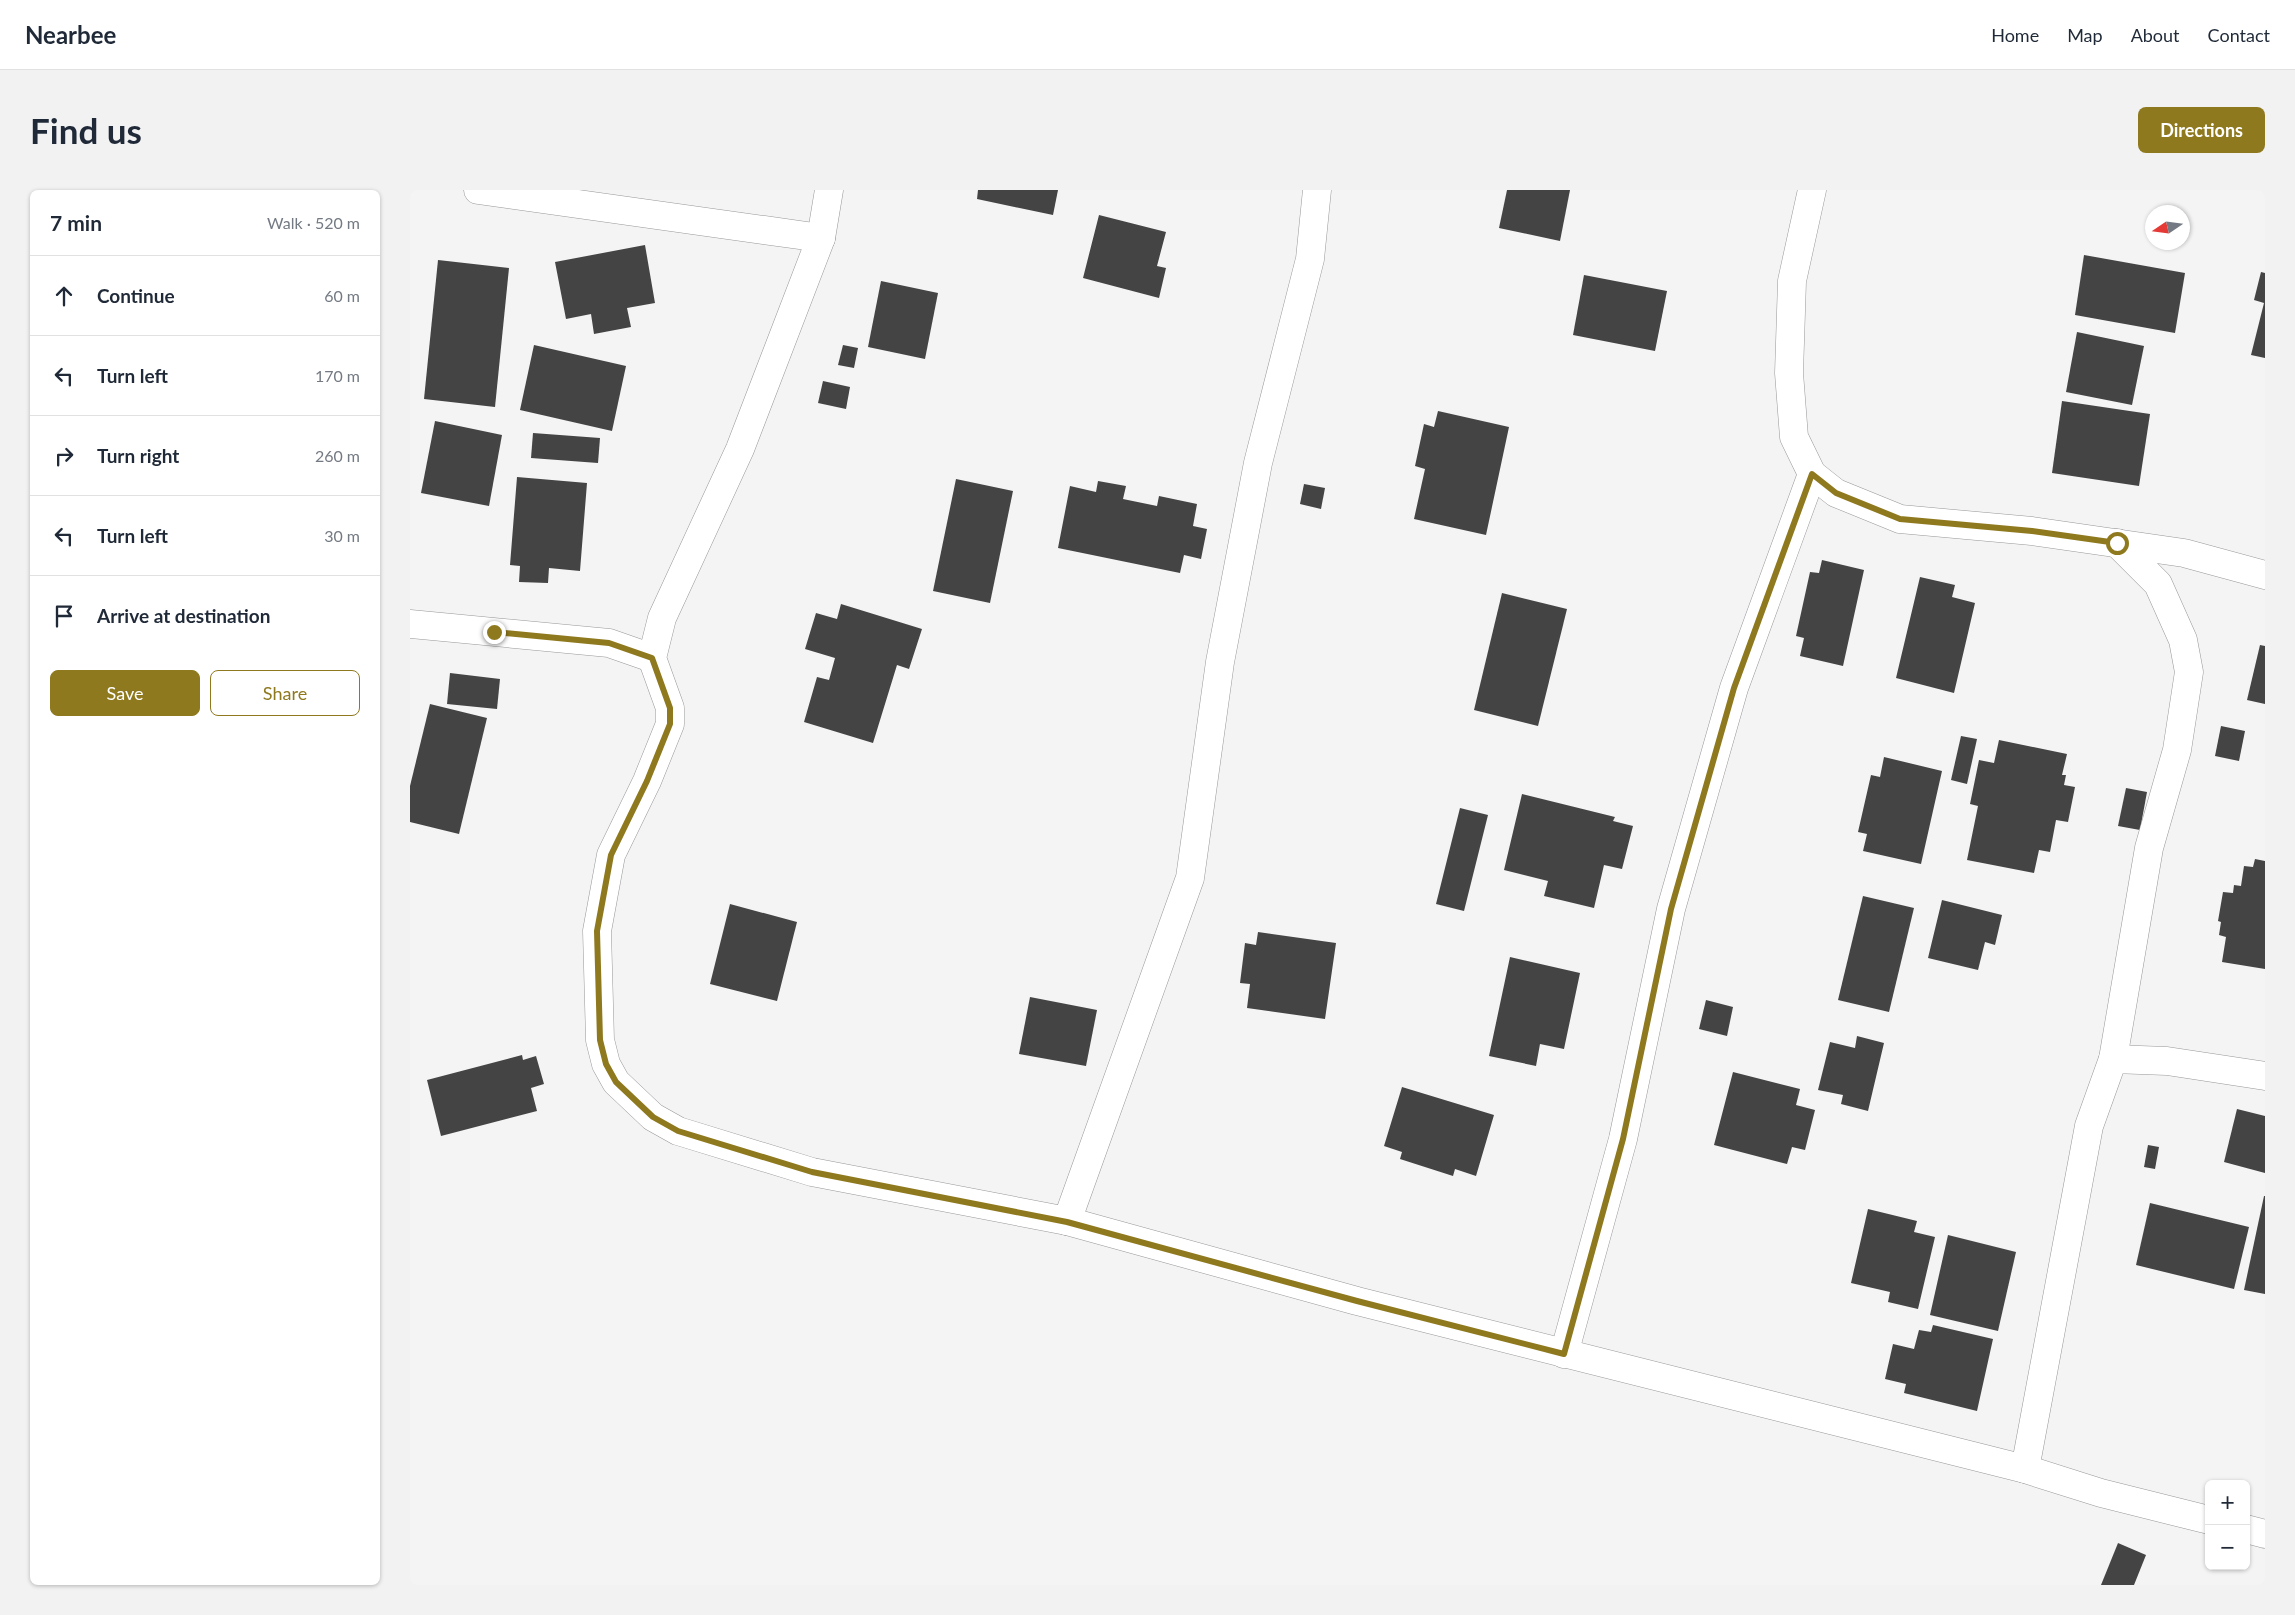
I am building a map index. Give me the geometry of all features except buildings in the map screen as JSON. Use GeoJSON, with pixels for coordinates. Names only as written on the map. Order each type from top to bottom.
{"type":"FeatureCollection","features":[{"type":"Feature","properties":{"kind":"street"},"geometry":{"type":"LineString","coordinates":[[478,190],[821,238]]}},
{"type":"Feature","properties":{"kind":"street"},"geometry":{"type":"LineString","coordinates":[[829,190],[821,238],[740,449],[662,618],[652,658],[670,708],[670,724],[647,781],[611,855],[597,931],[600,1040],[606,1064],[616,1082],[653,1117],[678,1131],[812,1172],[1067,1222],[1357,1301],[2025,1469],[2101,1493],[2205,1519]]}},
{"type":"Feature","properties":{"kind":"street"},"geometry":{"type":"LineString","coordinates":[[1067,1222],[1190,878],[1220,662],[1258,463],[1310,259],[1317,190]]}},
{"type":"Feature","properties":{"kind":"street"},"geometry":{"type":"LineString","coordinates":[[1812,190],[1792,281],[1789,374],[1794,437],[1812,474],[1836,493],[1900,519],[2032,531],[2184,553],[2265,575]]}},
{"type":"Feature","properties":{"kind":"street"},"geometry":{"type":"LineString","coordinates":[[1564,1354],[1623,1139],[1671,909],[1734,688],[1812,474]]}},
{"type":"Feature","properties":{"kind":"street"},"geometry":{"type":"LineString","coordinates":[[2025,1469],[2089,1126],[2113,1059],[2149,848],[2177,750],[2189,672],[2184,640],[2158,584],[2117,543]]}},
{"type":"Feature","properties":{"kind":"street"},"geometry":{"type":"LineString","coordinates":[[2158,584],[2184,553]]}},
{"type":"Feature","properties":{"kind":"street"},"geometry":{"type":"LineString","coordinates":[[410,624],[609,643],[652,658]]}},
{"type":"Feature","properties":{"kind":"street"},"geometry":{"type":"LineString","coordinates":[[2113,1059],[2167,1061],[2265,1076]]}},
{"type":"Feature","properties":{"kind":"street"},"geometry":{"type":"LineString","coordinates":[[2250,1530],[2265,1534]]}},
{"type":"Feature","properties":{"kind":"route"},"geometry":{"type":"LineString","coordinates":[[494,632],[609,643],[652,658],[665,692],[670,708],[670,724],[647,781],[611,855],[597,931],[600,1040],[606,1064],[616,1082],[653,1117],[678,1131],[812,1172],[1067,1222],[1357,1301],[1564,1354],[1623,1139],[1671,909],[1734,688],[1812,474],[1836,493],[1900,519],[2032,531],[2117,543]]}}]}
